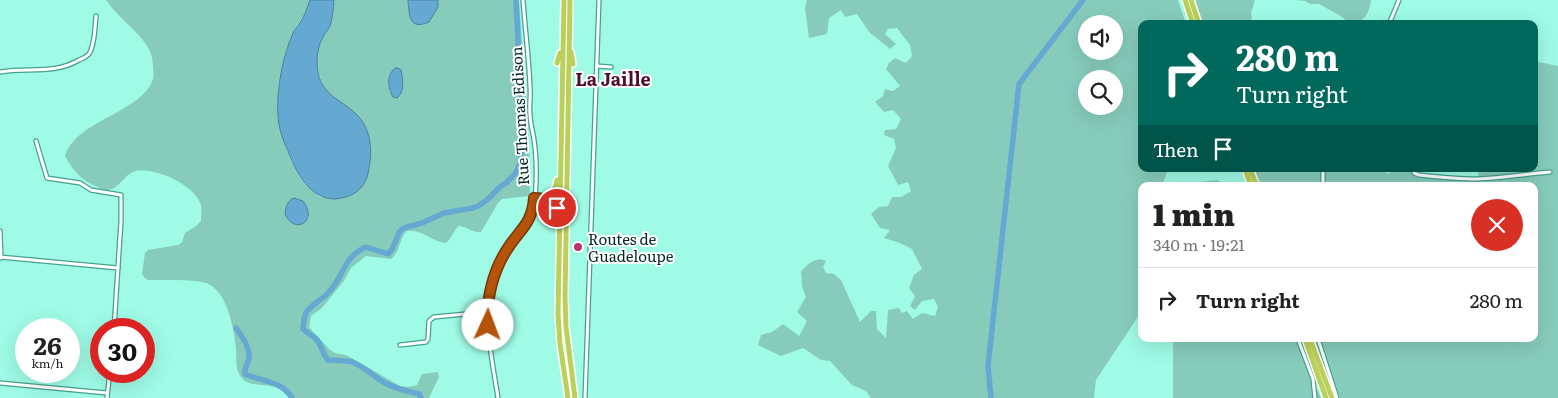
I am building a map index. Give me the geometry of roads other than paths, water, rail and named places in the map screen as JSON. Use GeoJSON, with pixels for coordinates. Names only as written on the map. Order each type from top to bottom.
{"type":"FeatureCollection","features":[{"type":"Feature","properties":{"kind":"highway"},"geometry":{"type":"LineString","coordinates":[[564,0],[558,314],[560,344],[568,398]]}},
{"type":"Feature","properties":{"kind":"highway"},"geometry":{"type":"LineString","coordinates":[[570,0],[565,296],[566,327],[575,398]]}},
{"type":"Feature","properties":{"kind":"highway"},"geometry":{"type":"LineString","coordinates":[[1185,0],[1192,20]]}},
{"type":"Feature","properties":{"kind":"highway"},"geometry":{"type":"LineString","coordinates":[[1191,0],[1198,20]]}},
{"type":"Feature","properties":{"kind":"highway"},"geometry":{"type":"LineString","coordinates":[[556,62],[559,56],[560,30],[564,13]]}},
{"type":"Feature","properties":{"kind":"highway"},"geometry":{"type":"LineString","coordinates":[[569,35],[573,64]]}},
{"type":"Feature","properties":{"kind":"highway"},"geometry":{"type":"LineString","coordinates":[[567,131],[570,89],[573,85]]}},
{"type":"Feature","properties":{"kind":"highway"},"geometry":{"type":"LineString","coordinates":[[557,92],[559,96],[561,132]]}},
{"type":"Feature","properties":{"kind":"highway"},"geometry":{"type":"LineString","coordinates":[[542,199],[551,193],[557,184],[561,144]]}},
{"type":"Feature","properties":{"kind":"highway"},"geometry":{"type":"LineString","coordinates":[[534,198],[552,200],[556,205],[558,260]]}},
{"type":"Feature","properties":{"kind":"highway"},"geometry":{"type":"LineString","coordinates":[[1306,342],[1326,398]]}},
{"type":"Feature","properties":{"kind":"highway"},"geometry":{"type":"LineString","coordinates":[[1311,342],[1332,398]]}},
{"type":"Feature","properties":{"kind":"street","name":"Rue Thomas Edison"},"geometry":{"type":"LineString","coordinates":[[498,398],[487,312],[498,266],[509,246],[528,223],[533,210],[534,198],[534,142],[530,114],[531,90],[523,0]]}},
{"type":"Feature","properties":{"kind":"street"},"geometry":{"type":"LineString","coordinates":[[584,398],[599,0]]}},
{"type":"Feature","properties":{"kind":"street"},"geometry":{"type":"LineString","coordinates":[[1390,20],[1398,0]]}},
{"type":"Feature","properties":{"kind":"street"},"geometry":{"type":"LineString","coordinates":[[0,72],[63,68],[83,58],[89,54],[95,32],[96,16]]}},
{"type":"Feature","properties":{"kind":"street"},"geometry":{"type":"LineString","coordinates":[[597,66],[612,67]]}},
{"type":"Feature","properties":{"kind":"street"},"geometry":{"type":"LineString","coordinates":[[36,141],[47,178],[80,183],[91,190],[121,195],[115,318]]}},
{"type":"Feature","properties":{"kind":"street"},"geometry":{"type":"LineString","coordinates":[[1414,172],[1419,175],[1472,179],[1502,178],[1550,172]]}},
{"type":"Feature","properties":{"kind":"street"},"geometry":{"type":"LineString","coordinates":[[0,231],[0,258],[118,268]]}},
{"type":"Feature","properties":{"kind":"street"},"geometry":{"type":"LineString","coordinates":[[400,345],[426,342],[428,339],[429,321],[434,317],[487,312]]}},
{"type":"Feature","properties":{"kind":"street"},"geometry":{"type":"LineString","coordinates":[[1299,342],[1313,382],[1315,398]]}},
{"type":"Feature","properties":{"kind":"street"},"geometry":{"type":"LineString","coordinates":[[1319,342],[1337,398]]}},
{"type":"Feature","properties":{"kind":"street"},"geometry":{"type":"LineString","coordinates":[[107,398],[108,383]]}},
{"type":"Feature","properties":{"kind":"street"},"geometry":{"type":"LineString","coordinates":[[0,384],[107,393]]}},
{"type":"Feature","properties":{"kind":"waterway"},"geometry":{"type":"LineString","coordinates":[[421,398],[419,394],[385,383],[352,362],[328,360],[318,341],[303,329],[304,319],[308,310],[334,286],[348,261],[358,251],[366,247],[388,254],[402,229],[422,223],[444,213],[478,206],[515,174],[520,164],[523,136],[521,83],[517,68],[516,0]]}},
{"type":"Feature","properties":{"kind":"waterway"},"geometry":{"type":"LineString","coordinates":[[991,398],[988,366],[1019,84],[1083,0]]}},
{"type":"Feature","properties":{"kind":"waterway"},"geometry":{"type":"LineString","coordinates":[[236,328],[248,350],[249,358],[245,374],[283,388],[292,398]]}},
{"type":"Feature","properties":{"kind":"place","name":"Routes de Guadeloupe"},"geometry":{"type":"Point","coordinates":[578,247]}},
{"type":"Feature","properties":{"kind":"district","name":"La Jaille"},"geometry":{"type":"Point","coordinates":[613,78]}}]}
